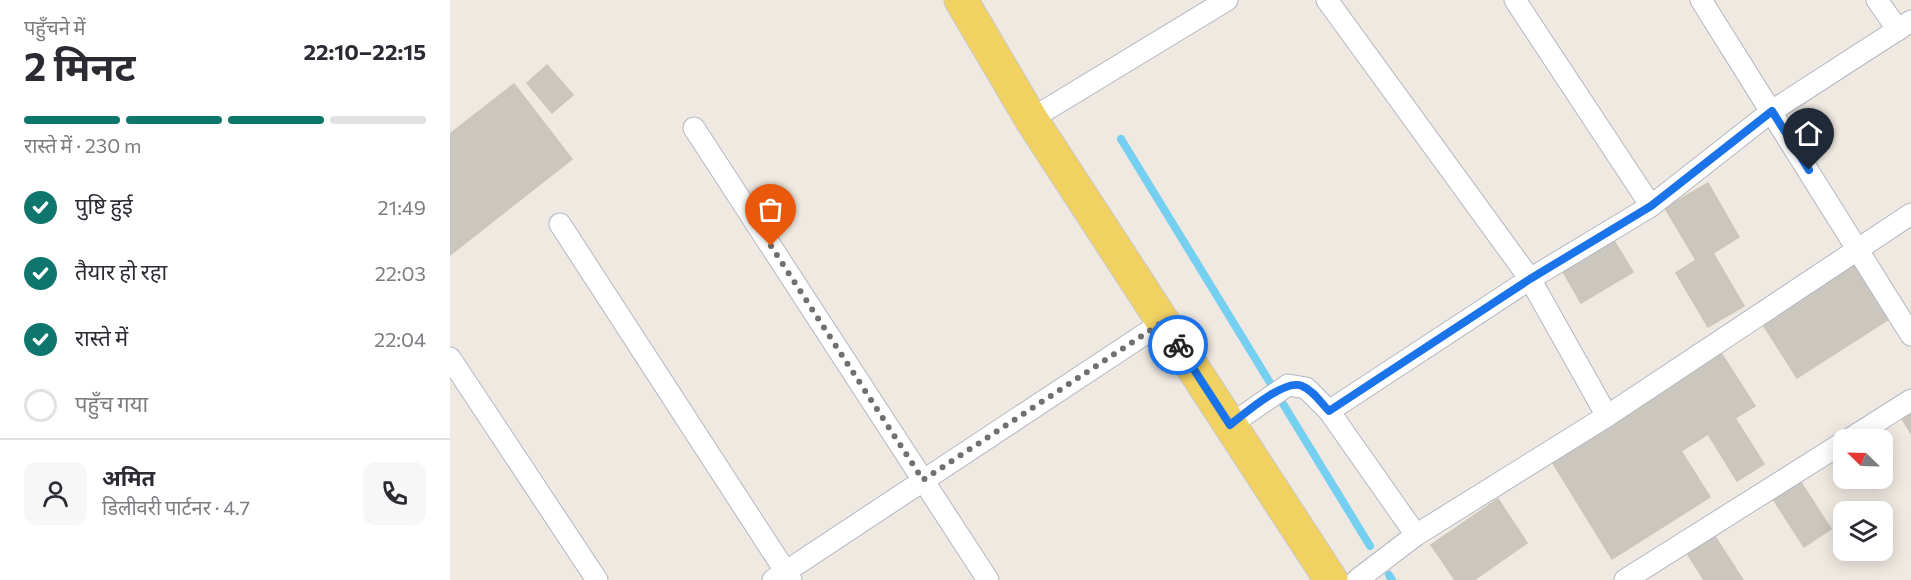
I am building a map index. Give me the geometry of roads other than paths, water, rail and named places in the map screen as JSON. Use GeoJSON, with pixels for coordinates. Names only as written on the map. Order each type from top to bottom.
{"type":"FeatureCollection","features":[{"type":"Feature","properties":{"kind":"main road"},"geometry":{"type":"LineString","coordinates":[[961,0],[1030,119],[1163,322],[1239,418],[1331,580]]}},
{"type":"Feature","properties":{"kind":"street"},"geometry":{"type":"LineString","coordinates":[[1030,119],[1227,0]]}},
{"type":"Feature","properties":{"kind":"street"},"geometry":{"type":"LineString","coordinates":[[1327,0],[1530,279],[1607,416]]}},
{"type":"Feature","properties":{"kind":"street"},"geometry":{"type":"LineString","coordinates":[[1515,0],[1651,206]]}},
{"type":"Feature","properties":{"kind":"street"},"geometry":{"type":"LineString","coordinates":[[1701,0],[1911,335]]}},
{"type":"Feature","properties":{"kind":"street"},"geometry":{"type":"LineString","coordinates":[[1329,411],[1530,279],[1651,206],[1772,111],[1904,26],[1877,0]]}},
{"type":"Feature","properties":{"kind":"street"},"geometry":{"type":"LineString","coordinates":[[694,128],[988,580]]}},
{"type":"Feature","properties":{"kind":"street"},"geometry":{"type":"LineString","coordinates":[[1357,580],[1416,535],[1607,416],[1911,214]]}},
{"type":"Feature","properties":{"kind":"street"},"geometry":{"type":"LineString","coordinates":[[560,225],[783,577],[923,480],[1163,322]]}},
{"type":"Feature","properties":{"kind":"street"},"geometry":{"type":"LineString","coordinates":[[450,358],[597,580]]}},
{"type":"Feature","properties":{"kind":"street"},"geometry":{"type":"LineString","coordinates":[[1239,418],[1283,387],[1300,385],[1329,411],[1416,535]]}},
{"type":"Feature","properties":{"kind":"street"},"geometry":{"type":"LineString","coordinates":[[1865,429],[1911,400]]}},
{"type":"Feature","properties":{"kind":"street"},"geometry":{"type":"LineString","coordinates":[[1625,580],[1833,449]]}},
{"type":"Feature","properties":{"kind":"waterway"},"geometry":{"type":"LineString","coordinates":[[1121,139],[1370,546]]}},
{"type":"Feature","properties":{"kind":"waterway"},"geometry":{"type":"LineString","coordinates":[[1389,575],[1392,580]]}}]}
